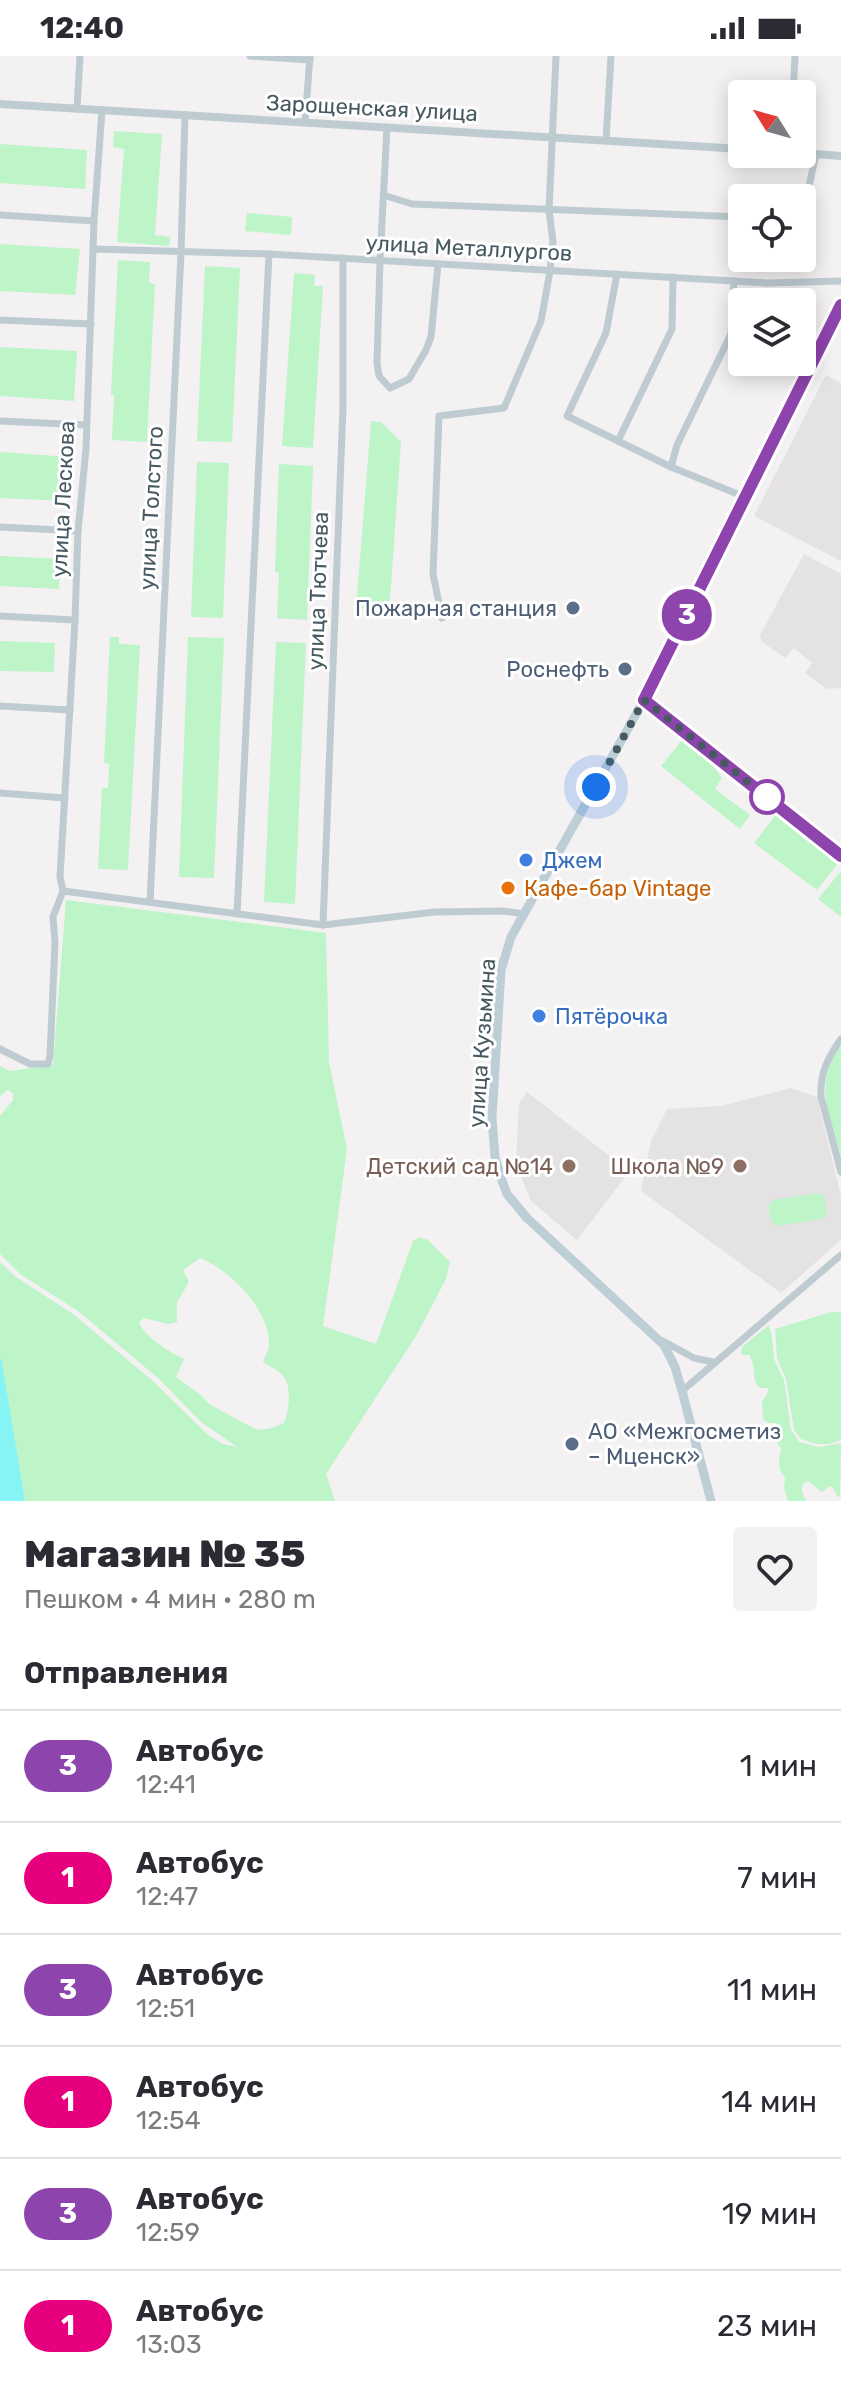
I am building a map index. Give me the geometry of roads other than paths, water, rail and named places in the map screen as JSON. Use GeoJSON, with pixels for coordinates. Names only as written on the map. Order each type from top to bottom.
{"type":"FeatureCollection","features":[{"type":"Feature","properties":{"kind":"main road","name":"улица Кузьмина"},"geometry":{"type":"LineString","coordinates":[[711,1501],[671,1357],[658,1338],[527,1218],[507,1194],[497,1168],[492,1118],[501,970],[506,948],[644,700],[841,305]]}},
{"type":"Feature","properties":{"kind":"street"},"geometry":{"type":"LineString","coordinates":[[77,109],[80,56]]}},
{"type":"Feature","properties":{"kind":"street"},"geometry":{"type":"LineString","coordinates":[[250,56],[310,58],[305,122]]}},
{"type":"Feature","properties":{"kind":"street"},"geometry":{"type":"LineString","coordinates":[[442,618],[433,574],[439,416],[504,408],[541,321],[553,242],[549,210],[556,56]]}},
{"type":"Feature","properties":{"kind":"street"},"geometry":{"type":"LineString","coordinates":[[606,140],[611,56]]}},
{"type":"Feature","properties":{"kind":"street"},"geometry":{"type":"LineString","coordinates":[[794,80],[795,56]]}},
{"type":"Feature","properties":{"kind":"street","name":"Зарощенская улица"},"geometry":{"type":"LineString","coordinates":[[0,104],[728,148]]}},
{"type":"Feature","properties":{"kind":"street","name":"улица Лескова"},"geometry":{"type":"LineString","coordinates":[[0,1049],[30,1064],[48,1064],[50,1056],[55,942],[53,917],[63,891],[60,877],[102,110]]}},
{"type":"Feature","properties":{"kind":"street","name":"улица Толстого"},"geometry":{"type":"LineString","coordinates":[[150,902],[185,115]]}},
{"type":"Feature","properties":{"kind":"street"},"geometry":{"type":"LineString","coordinates":[[387,127],[377,363],[379,376],[390,388],[409,379],[426,350],[431,337],[438,264]]}},
{"type":"Feature","properties":{"kind":"street"},"geometry":{"type":"LineString","coordinates":[[816,154],[841,156]]}},
{"type":"Feature","properties":{"kind":"street"},"geometry":{"type":"LineString","coordinates":[[383,195],[412,204],[728,216]]}},
{"type":"Feature","properties":{"kind":"street"},"geometry":{"type":"LineString","coordinates":[[0,215],[94,221]]}},
{"type":"Feature","properties":{"kind":"street","name":"улица Металлургов"},"geometry":{"type":"LineString","coordinates":[[94,249],[269,254],[734,281],[841,281]]}},
{"type":"Feature","properties":{"kind":"street"},"geometry":{"type":"LineString","coordinates":[[237,914],[269,254]]}},
{"type":"Feature","properties":{"kind":"street","name":"улица Тютчева"},"geometry":{"type":"LineString","coordinates":[[323,925],[343,407],[343,258]]}},
{"type":"Feature","properties":{"kind":"street"},"geometry":{"type":"LineString","coordinates":[[617,274],[606,333],[567,416],[671,467],[745,497]]}},
{"type":"Feature","properties":{"kind":"street"},"geometry":{"type":"LineString","coordinates":[[618,441],[672,329],[673,277]]}},
{"type":"Feature","properties":{"kind":"street"},"geometry":{"type":"LineString","coordinates":[[671,467],[677,445],[731,334],[734,281]]}},
{"type":"Feature","properties":{"kind":"street"},"geometry":{"type":"LineString","coordinates":[[0,320],[91,324]]}},
{"type":"Feature","properties":{"kind":"street"},"geometry":{"type":"LineString","coordinates":[[0,421],[86,425]]}},
{"type":"Feature","properties":{"kind":"street"},"geometry":{"type":"LineString","coordinates":[[0,527],[78,531]]}},
{"type":"Feature","properties":{"kind":"street"},"geometry":{"type":"LineString","coordinates":[[0,616],[75,620]]}},
{"type":"Feature","properties":{"kind":"street"},"geometry":{"type":"LineString","coordinates":[[644,700],[841,856]]}},
{"type":"Feature","properties":{"kind":"street"},"geometry":{"type":"LineString","coordinates":[[0,706],[70,710]]}},
{"type":"Feature","properties":{"kind":"street"},"geometry":{"type":"LineString","coordinates":[[0,793],[65,798]]}},
{"type":"Feature","properties":{"kind":"street"},"geometry":{"type":"LineString","coordinates":[[63,891],[323,925],[435,912],[503,911],[525,914]]}},
{"type":"Feature","properties":{"kind":"street"},"geometry":{"type":"LineString","coordinates":[[841,1039],[824,1064],[821,1085],[821,1097],[841,1172]]}},
{"type":"Feature","properties":{"kind":"street"},"geometry":{"type":"LineString","coordinates":[[682,1391],[841,1255]]}},
{"type":"Feature","properties":{"kind":"street"},"geometry":{"type":"LineString","coordinates":[[658,1338],[694,1358],[713,1362]]}},
{"type":"Feature","properties":{"kind":"water"},"geometry":{"type":"Polygon","coordinates":[[[0,1356],[2,1363],[25,1501],[0,1501],[0,1356]]]}},
{"type":"Feature","properties":{"kind":"place","name":"Пожарная станция"},"geometry":{"type":"Point","coordinates":[573,608]}},
{"type":"Feature","properties":{"kind":"place","name":"Роснефть"},"geometry":{"type":"Point","coordinates":[625,669]}},
{"type":"Feature","properties":{"kind":"place","name":"Джем"},"geometry":{"type":"Point","coordinates":[526,860]}},
{"type":"Feature","properties":{"kind":"place","name":"Кафе-бар Vintage"},"geometry":{"type":"Point","coordinates":[508,888]}},
{"type":"Feature","properties":{"kind":"place","name":"Пятёрочка"},"geometry":{"type":"Point","coordinates":[539,1016]}},
{"type":"Feature","properties":{"kind":"place","name":"Детский сад №14"},"geometry":{"type":"Point","coordinates":[569,1166]}},
{"type":"Feature","properties":{"kind":"place","name":"Школа №9"},"geometry":{"type":"Point","coordinates":[740,1166]}},
{"type":"Feature","properties":{"kind":"place","name":"АО «Межгосметиз – Мценск»"},"geometry":{"type":"Point","coordinates":[572,1444]}}]}
